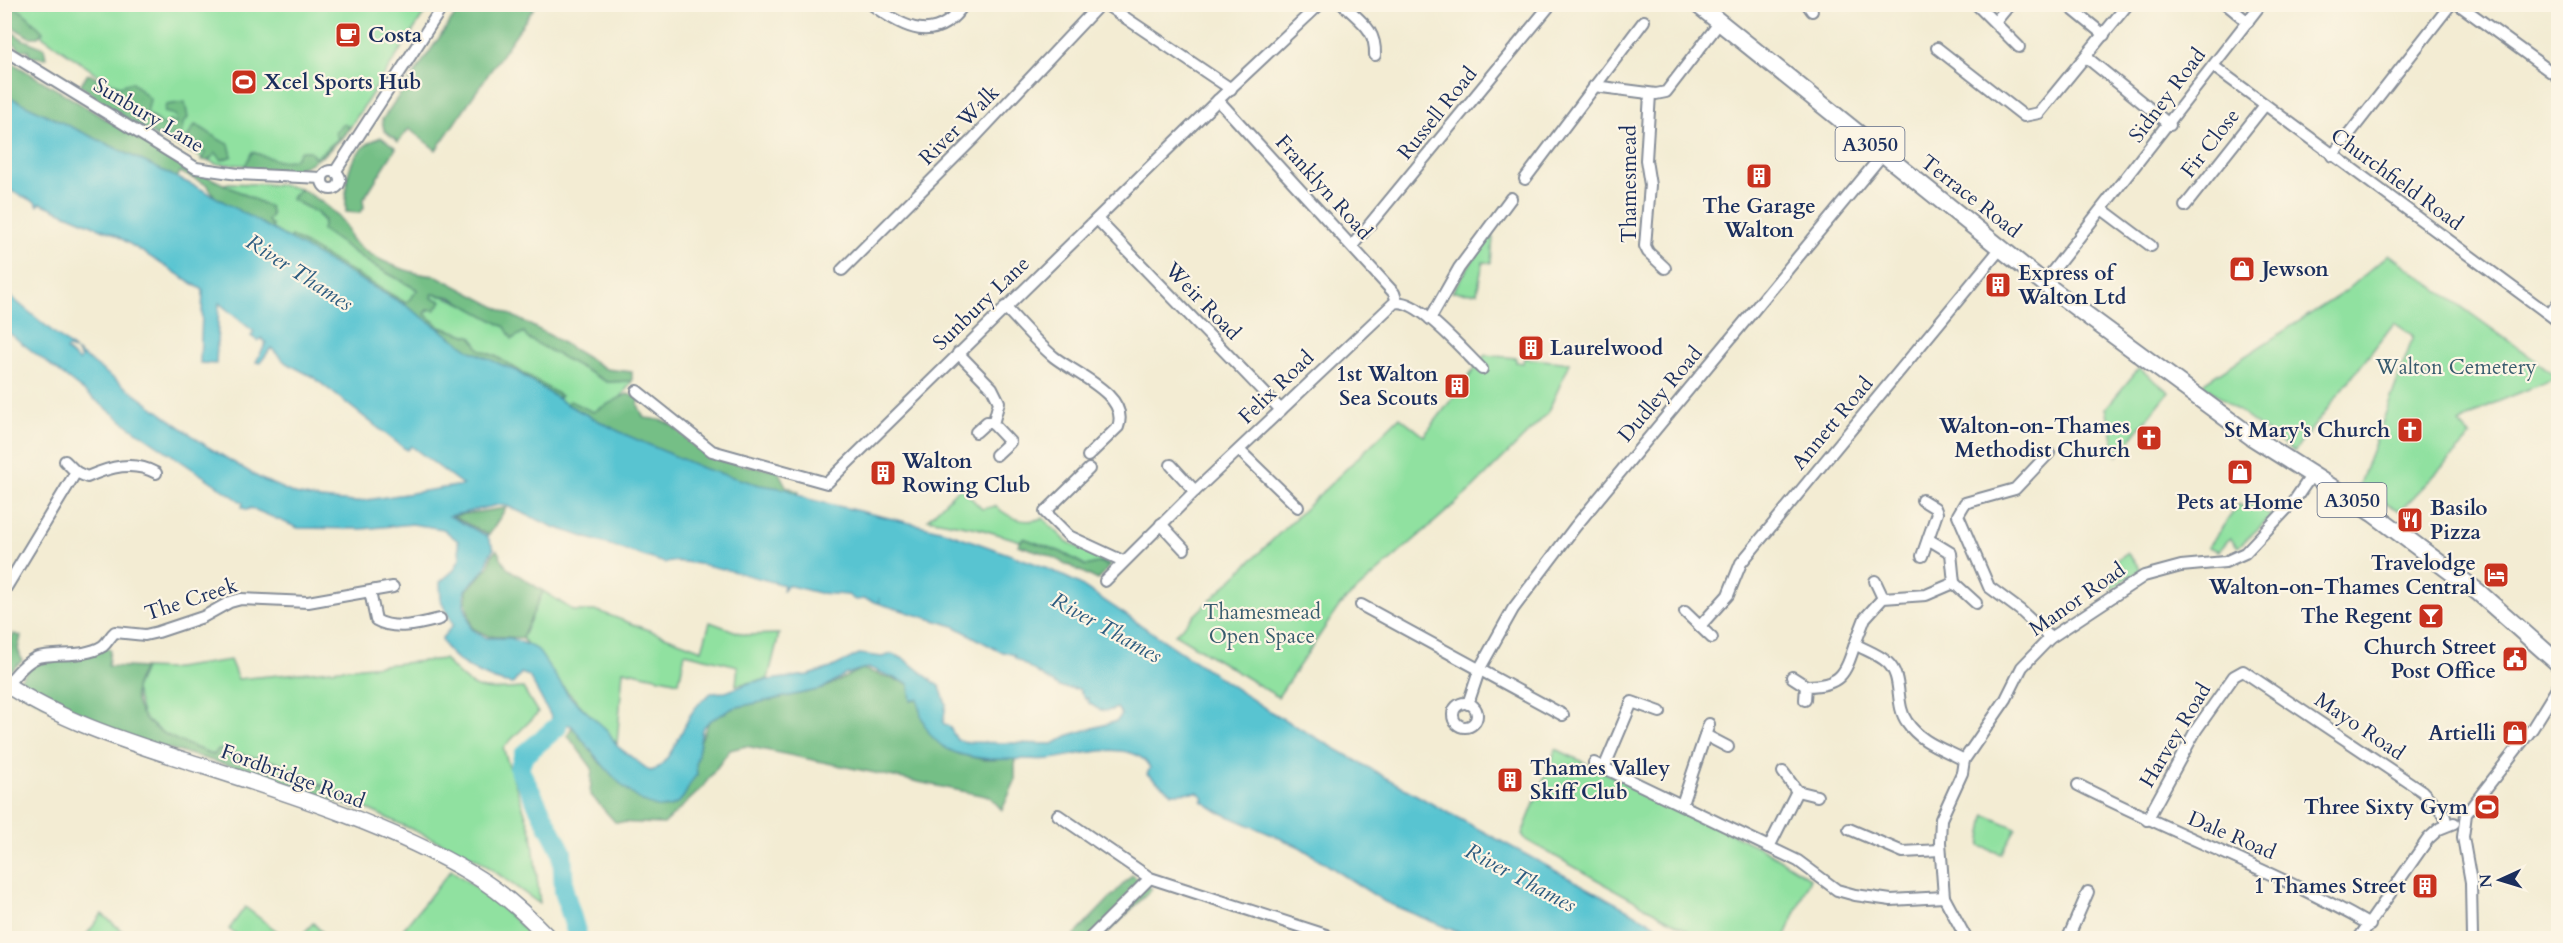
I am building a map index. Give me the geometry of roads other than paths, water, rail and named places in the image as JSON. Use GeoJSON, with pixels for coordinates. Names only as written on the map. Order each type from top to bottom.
{"type":"FeatureCollection","features":[{"type":"Feature","properties":{"kind":"main road","name":"Terrace Road"},"geometry":{"type":"LineString","coordinates":[[1697,4],[2001,249],[2252,437],[2312,476]]}},
{"type":"Feature","properties":{"kind":"main road","name":"A3050"},"geometry":{"type":"LineString","coordinates":[[2312,476],[2363,507],[2436,560],[2498,609],[2559,663]]}},
{"type":"Feature","properties":{"kind":"street"},"geometry":{"type":"LineString","coordinates":[[335,172],[444,4]]}},
{"type":"Feature","properties":{"kind":"street"},"geometry":{"type":"LineString","coordinates":[[871,4],[892,21],[919,30],[948,22],[964,4]]}},
{"type":"Feature","properties":{"kind":"street","name":"River Walk"},"geometry":{"type":"LineString","coordinates":[[842,270],[974,138],[1100,4]]}},
{"type":"Feature","properties":{"kind":"street","name":"Sunbury Lane"},"geometry":{"type":"LineString","coordinates":[[637,391],[712,451],[827,483],[1218,100],[1320,4]]}},
{"type":"Feature","properties":{"kind":"street"},"geometry":{"type":"LineString","coordinates":[[1343,4],[1373,34],[1376,41],[1375,55]]}},
{"type":"Feature","properties":{"kind":"street","name":"Russell Road"},"geometry":{"type":"LineString","coordinates":[[1352,246],[1551,4]]}},
{"type":"Feature","properties":{"kind":"street"},"geometry":{"type":"LineString","coordinates":[[1976,4],[1996,21],[2019,47]]}},
{"type":"Feature","properties":{"kind":"street"},"geometry":{"type":"LineString","coordinates":[[1996,21],[2010,4]]}},
{"type":"Feature","properties":{"kind":"street"},"geometry":{"type":"LineString","coordinates":[[2066,4],[2104,35]]}},
{"type":"Feature","properties":{"kind":"street"},"geometry":{"type":"LineString","coordinates":[[1937,48],[2024,116],[2039,113],[2128,4]]}},
{"type":"Feature","properties":{"kind":"street"},"geometry":{"type":"LineString","coordinates":[[2226,4],[2248,22]]}},
{"type":"Feature","properties":{"kind":"street","name":"Sidney Road"},"geometry":{"type":"LineString","coordinates":[[2045,281],[2170,125],[2261,4]]}},
{"type":"Feature","properties":{"kind":"street"},"geometry":{"type":"LineString","coordinates":[[2332,156],[2451,4]]}},
{"type":"Feature","properties":{"kind":"street"},"geometry":{"type":"LineString","coordinates":[[2458,4],[2559,77]]}},
{"type":"Feature","properties":{"kind":"street"},"geometry":{"type":"LineString","coordinates":[[1112,6],[1231,89]]}},
{"type":"Feature","properties":{"kind":"street"},"geometry":{"type":"LineString","coordinates":[[1525,179],[1644,21]]}},
{"type":"Feature","properties":{"kind":"street"},"geometry":{"type":"LineString","coordinates":[[1594,86],[1661,94],[1670,87],[1720,22]]}},
{"type":"Feature","properties":{"kind":"street","name":"Sunbury Lane"},"geometry":{"type":"LineString","coordinates":[[4,50],[196,168],[238,174],[322,178]]}},
{"type":"Feature","properties":{"kind":"street"},"geometry":{"type":"LineString","coordinates":[[2086,57],[2170,125]]}},
{"type":"Feature","properties":{"kind":"street","name":"Churchfield Road"},"geometry":{"type":"LineString","coordinates":[[2213,66],[2554,318]]}},
{"type":"Feature","properties":{"kind":"street","name":"Thamesmead"},"geometry":{"type":"LineString","coordinates":[[1650,94],[1646,160],[1650,185],[1646,246],[1648,252],[1665,268]]}},
{"type":"Feature","properties":{"kind":"street","name":"Franklyn Road"},"geometry":{"type":"LineString","coordinates":[[1218,100],[1352,246],[1394,294],[1397,302]]}},
{"type":"Feature","properties":{"kind":"street","name":"Fir Close"},"geometry":{"type":"LineString","coordinates":[[2185,206],[2265,105]]}},
{"type":"Feature","properties":{"kind":"street","name":"Dudley Road"},"geometry":{"type":"LineString","coordinates":[[1468,704],[1480,668],[1513,609],[1575,527],[1882,154]]}},
{"type":"Feature","properties":{"kind":"street"},"geometry":{"type":"LineString","coordinates":[[325,172],[335,172],[340,182],[333,189],[324,187],[322,178],[325,172]]}},
{"type":"Feature","properties":{"kind":"street"},"geometry":{"type":"LineString","coordinates":[[1430,319],[1459,268],[1512,198]]}},
{"type":"Feature","properties":{"kind":"street"},"geometry":{"type":"LineString","coordinates":[[2103,210],[2151,246]]}},
{"type":"Feature","properties":{"kind":"street","name":"Weir Road"},"geometry":{"type":"LineString","coordinates":[[1097,219],[1281,410]]}},
{"type":"Feature","properties":{"kind":"street","name":"Annett Road"},"geometry":{"type":"LineString","coordinates":[[1700,626],[1728,595],[1741,563],[2001,249]]}},
{"type":"Feature","properties":{"kind":"street"},"geometry":{"type":"LineString","coordinates":[[1397,302],[1411,305],[1430,319],[1482,369]]}},
{"type":"Feature","properties":{"kind":"street","name":"Felix Road"},"geometry":{"type":"LineString","coordinates":[[1105,582],[1123,561],[1195,491],[1382,312],[1397,302]]}},
{"type":"Feature","properties":{"kind":"street"},"geometry":{"type":"LineString","coordinates":[[2554,318],[2559,303]]}},
{"type":"Feature","properties":{"kind":"street"},"geometry":{"type":"LineString","coordinates":[[1005,307],[1053,355],[1106,393],[1119,410],[1118,427],[1088,456]]}},
{"type":"Feature","properties":{"kind":"street"},"geometry":{"type":"LineString","coordinates":[[958,353],[998,397],[1000,407],[993,424]]}},
{"type":"Feature","properties":{"kind":"street"},"geometry":{"type":"LineString","coordinates":[[976,432],[987,422],[993,424],[1010,442],[996,455]]}},
{"type":"Feature","properties":{"kind":"street"},"geometry":{"type":"LineString","coordinates":[[1239,450],[1298,507]]}},
{"type":"Feature","properties":{"kind":"street"},"geometry":{"type":"LineString","coordinates":[[2049,453],[2020,485],[2003,494],[1965,503],[1959,515],[1989,587],[2020,610],[2050,638]]}},
{"type":"Feature","properties":{"kind":"street"},"geometry":{"type":"LineString","coordinates":[[65,461],[76,472],[87,477],[112,466],[144,467],[156,473]]}},
{"type":"Feature","properties":{"kind":"street"},"geometry":{"type":"LineString","coordinates":[[1171,465],[1195,491]]}},
{"type":"Feature","properties":{"kind":"street"},"geometry":{"type":"LineString","coordinates":[[1089,469],[1045,512],[1069,536],[1123,561]]}},
{"type":"Feature","properties":{"kind":"street"},"geometry":{"type":"LineString","coordinates":[[4,591],[76,472]]}},
{"type":"Feature","properties":{"kind":"street","name":"Manor Road"},"geometry":{"type":"LineString","coordinates":[[1966,939],[1944,897],[1940,850],[1941,819],[1962,773],[1964,760],[2006,699],[2022,667],[2050,638],[2144,576],[2181,567],[2224,562],[2245,553],[2299,495],[2312,476]]}},
{"type":"Feature","properties":{"kind":"street"},"geometry":{"type":"LineString","coordinates":[[1922,500],[1935,508],[1937,513],[1922,556]]}},
{"type":"Feature","properties":{"kind":"street"},"geometry":{"type":"LineString","coordinates":[[1161,524],[1184,549]]}},
{"type":"Feature","properties":{"kind":"street"},"geometry":{"type":"LineString","coordinates":[[1928,539],[1951,553],[1954,584],[1976,603]]}},
{"type":"Feature","properties":{"kind":"street"},"geometry":{"type":"LineString","coordinates":[[1875,581],[1883,598]]}},
{"type":"Feature","properties":{"kind":"street"},"geometry":{"type":"LineString","coordinates":[[1791,676],[1806,686],[1825,685],[1835,681],[1848,665],[1865,618],[1883,598],[1926,595],[1954,584]]}},
{"type":"Feature","properties":{"kind":"street","name":"The Creek"},"geometry":{"type":"LineString","coordinates":[[6,684],[37,657],[74,655],[98,648],[105,645],[115,632],[145,635],[158,632],[203,617],[230,602],[241,599],[308,602],[393,586]]}},
{"type":"Feature","properties":{"kind":"street"},"geometry":{"type":"LineString","coordinates":[[370,592],[376,620],[383,624],[413,626],[440,619]]}},
{"type":"Feature","properties":{"kind":"street"},"geometry":{"type":"LineString","coordinates":[[1360,605],[1563,715]]}},
{"type":"Feature","properties":{"kind":"street"},"geometry":{"type":"LineString","coordinates":[[1685,612],[1712,638]]}},
{"type":"Feature","properties":{"kind":"street"},"geometry":{"type":"LineString","coordinates":[[1855,644],[1892,667],[1901,711],[1911,728],[1926,741],[1964,760]]}},
{"type":"Feature","properties":{"kind":"street","name":"Harvey Road"},"geometry":{"type":"LineString","coordinates":[[2147,820],[2196,730],[2234,676],[2240,672]]}},
{"type":"Feature","properties":{"kind":"street","name":"Mayo Road"},"geometry":{"type":"LineString","coordinates":[[2240,672],[2247,672],[2422,791],[2444,814],[2447,825]]}},
{"type":"Feature","properties":{"kind":"street","name":"Fordbridge Road"},"geometry":{"type":"LineString","coordinates":[[6,684],[40,705],[87,726],[302,799],[397,837],[473,874],[502,895],[549,939]]}},
{"type":"Feature","properties":{"kind":"street"},"geometry":{"type":"LineString","coordinates":[[1805,700],[1806,686]]}},
{"type":"Feature","properties":{"kind":"street"},"geometry":{"type":"LineString","coordinates":[[2472,939],[2472,892],[2463,824],[2473,802],[2519,746],[2559,687]]}},
{"type":"Feature","properties":{"kind":"street"},"geometry":{"type":"LineString","coordinates":[[1660,712],[1632,702],[1599,765],[1798,861],[1837,890],[1855,896],[1910,900],[1944,897]]}},
{"type":"Feature","properties":{"kind":"street"},"geometry":{"type":"LineString","coordinates":[[1682,804],[1695,772],[1707,729],[1728,747]]}},
{"type":"Feature","properties":{"kind":"street"},"geometry":{"type":"LineString","coordinates":[[1783,772],[1797,791],[1817,796]]}},
{"type":"Feature","properties":{"kind":"street","name":"Dale Road"},"geometry":{"type":"LineString","coordinates":[[2078,785],[2147,820],[2305,888],[2370,925]]}},
{"type":"Feature","properties":{"kind":"street"},"geometry":{"type":"LineString","coordinates":[[1769,847],[1797,791]]}},
{"type":"Feature","properties":{"kind":"street"},"geometry":{"type":"LineString","coordinates":[[1058,815],[1150,878],[1326,935]]}},
{"type":"Feature","properties":{"kind":"street"},"geometry":{"type":"LineString","coordinates":[[2359,939],[2424,845],[2439,829],[2447,825],[2463,824]]}},
{"type":"Feature","properties":{"kind":"street"},"geometry":{"type":"LineString","coordinates":[[1849,829],[1904,853],[1940,850]]}},
{"type":"Feature","properties":{"kind":"street"},"geometry":{"type":"LineString","coordinates":[[1090,939],[1150,878]]}},
{"type":"Feature","properties":{"kind":"street"},"geometry":{"type":"LineString","coordinates":[[2068,939],[2088,892]]}},
{"type":"Feature","properties":{"kind":"water","name":"River Thames"},"geometry":{"type":"Polygon","coordinates":[[[5,95],[205,191],[405,305],[471,351],[516,371],[566,404],[624,434],[705,469],[760,485],[787,489],[808,499],[944,531],[1042,566],[1078,583],[1271,712],[1434,805],[1680,938],[1484,938],[1455,931],[1385,902],[1300,847],[1219,812],[1202,801],[1204,798],[1198,792],[1172,793],[1147,774],[1150,768],[1143,759],[1132,753],[1105,751],[1048,759],[987,759],[954,752],[941,745],[930,734],[922,719],[918,699],[911,701],[909,684],[870,668],[844,675],[822,689],[733,708],[709,721],[702,729],[696,765],[697,775],[683,798],[676,804],[663,808],[648,804],[618,782],[572,726],[565,724],[562,731],[551,734],[539,744],[536,741],[554,722],[529,676],[521,673],[513,684],[493,679],[460,662],[445,646],[442,638],[453,625],[441,601],[440,582],[454,570],[460,558],[458,541],[443,529],[412,524],[362,529],[298,528],[251,508],[247,510],[242,507],[243,503],[129,426],[5,330],[5,292],[75,350],[68,348],[66,350],[79,361],[81,358],[76,351],[208,447],[261,479],[295,494],[354,502],[463,485],[411,446],[408,450],[404,448],[313,377],[286,363],[271,348],[260,363],[256,362],[266,343],[261,338],[258,341],[251,336],[254,332],[219,303],[216,364],[200,363],[203,290],[114,234],[40,203],[38,206],[35,202],[5,188],[5,95]],[[498,505],[449,516],[487,536],[494,549],[486,568],[465,590],[464,604],[471,629],[486,638],[511,638],[537,649],[569,696],[608,731],[617,746],[650,771],[662,764],[693,711],[711,693],[726,692],[752,682],[809,675],[831,668],[859,654],[882,657],[892,654],[904,659],[940,687],[946,704],[943,723],[949,726],[957,740],[1053,744],[1069,735],[1117,721],[1122,714],[1117,708],[1109,711],[1098,709],[1088,702],[1088,698],[1085,699],[1079,689],[1059,687],[1014,657],[1015,655],[999,651],[954,626],[880,604],[879,600],[878,603],[865,599],[855,600],[848,595],[819,593],[787,585],[783,591],[784,585],[723,569],[688,562],[665,563],[554,527],[507,506],[498,505]]]}},
{"type":"Feature","properties":{"kind":"waterway"},"geometry":{"type":"LineString","coordinates":[[557,727],[524,755],[519,769],[562,852],[564,891],[578,938]]}},
{"type":"Feature","properties":{"kind":"place","name":"Costa"},"geometry":{"type":"Point","coordinates":[348,35]}},
{"type":"Feature","properties":{"kind":"place","name":"Xcel Sports Hub"},"geometry":{"type":"Point","coordinates":[244,82]}},
{"type":"Feature","properties":{"kind":"place","name":"The Garage Walton"},"geometry":{"type":"Point","coordinates":[1759,176]}},
{"type":"Feature","properties":{"kind":"place","name":"Jewson"},"geometry":{"type":"Point","coordinates":[2242,269]}},
{"type":"Feature","properties":{"kind":"place","name":"Express of Walton Ltd"},"geometry":{"type":"Point","coordinates":[1998,285]}},
{"type":"Feature","properties":{"kind":"place","name":"Laurelwood"},"geometry":{"type":"Point","coordinates":[1531,348]}},
{"type":"Feature","properties":{"kind":"place","name":"1st Walton Sea Scouts"},"geometry":{"type":"Point","coordinates":[1457,386]}},
{"type":"Feature","properties":{"kind":"place","name":"St Mary's Church"},"geometry":{"type":"Point","coordinates":[2410,430]}},
{"type":"Feature","properties":{"kind":"place","name":"Walton-on-Thames Methodist Church"},"geometry":{"type":"Point","coordinates":[2149,438]}},
{"type":"Feature","properties":{"kind":"place","name":"Pets at Home"},"geometry":{"type":"Point","coordinates":[2240,472]}},
{"type":"Feature","properties":{"kind":"place","name":"Walton Rowing Club"},"geometry":{"type":"Point","coordinates":[883,473]}},
{"type":"Feature","properties":{"kind":"place","name":"Basilo Pizza"},"geometry":{"type":"Point","coordinates":[2410,520]}},
{"type":"Feature","properties":{"kind":"place","name":"Travelodge Walton-on-Thames Central"},"geometry":{"type":"Point","coordinates":[2496,575]}},
{"type":"Feature","properties":{"kind":"place","name":"The Regent"},"geometry":{"type":"Point","coordinates":[2431,616]}},
{"type":"Feature","properties":{"kind":"place","name":"Church Street Post Office"},"geometry":{"type":"Point","coordinates":[2515,659]}},
{"type":"Feature","properties":{"kind":"place","name":"Artielli"},"geometry":{"type":"Point","coordinates":[2515,733]}},
{"type":"Feature","properties":{"kind":"place","name":"Thames Valley Skiff Club"},"geometry":{"type":"Point","coordinates":[1510,780]}},
{"type":"Feature","properties":{"kind":"place","name":"Three Sixty Gym"},"geometry":{"type":"Point","coordinates":[2487,807]}},
{"type":"Feature","properties":{"kind":"place","name":"1 Thames Street"},"geometry":{"type":"Point","coordinates":[2425,886]}},
{"type":"Feature","properties":{"kind":"park label","name":"Walton Cemetery"},"geometry":{"type":"Point","coordinates":[2456,367]}},
{"type":"Feature","properties":{"kind":"park label","name":"Thamesmead Open Space"},"geometry":{"type":"Point","coordinates":[1262,624]}}]}
